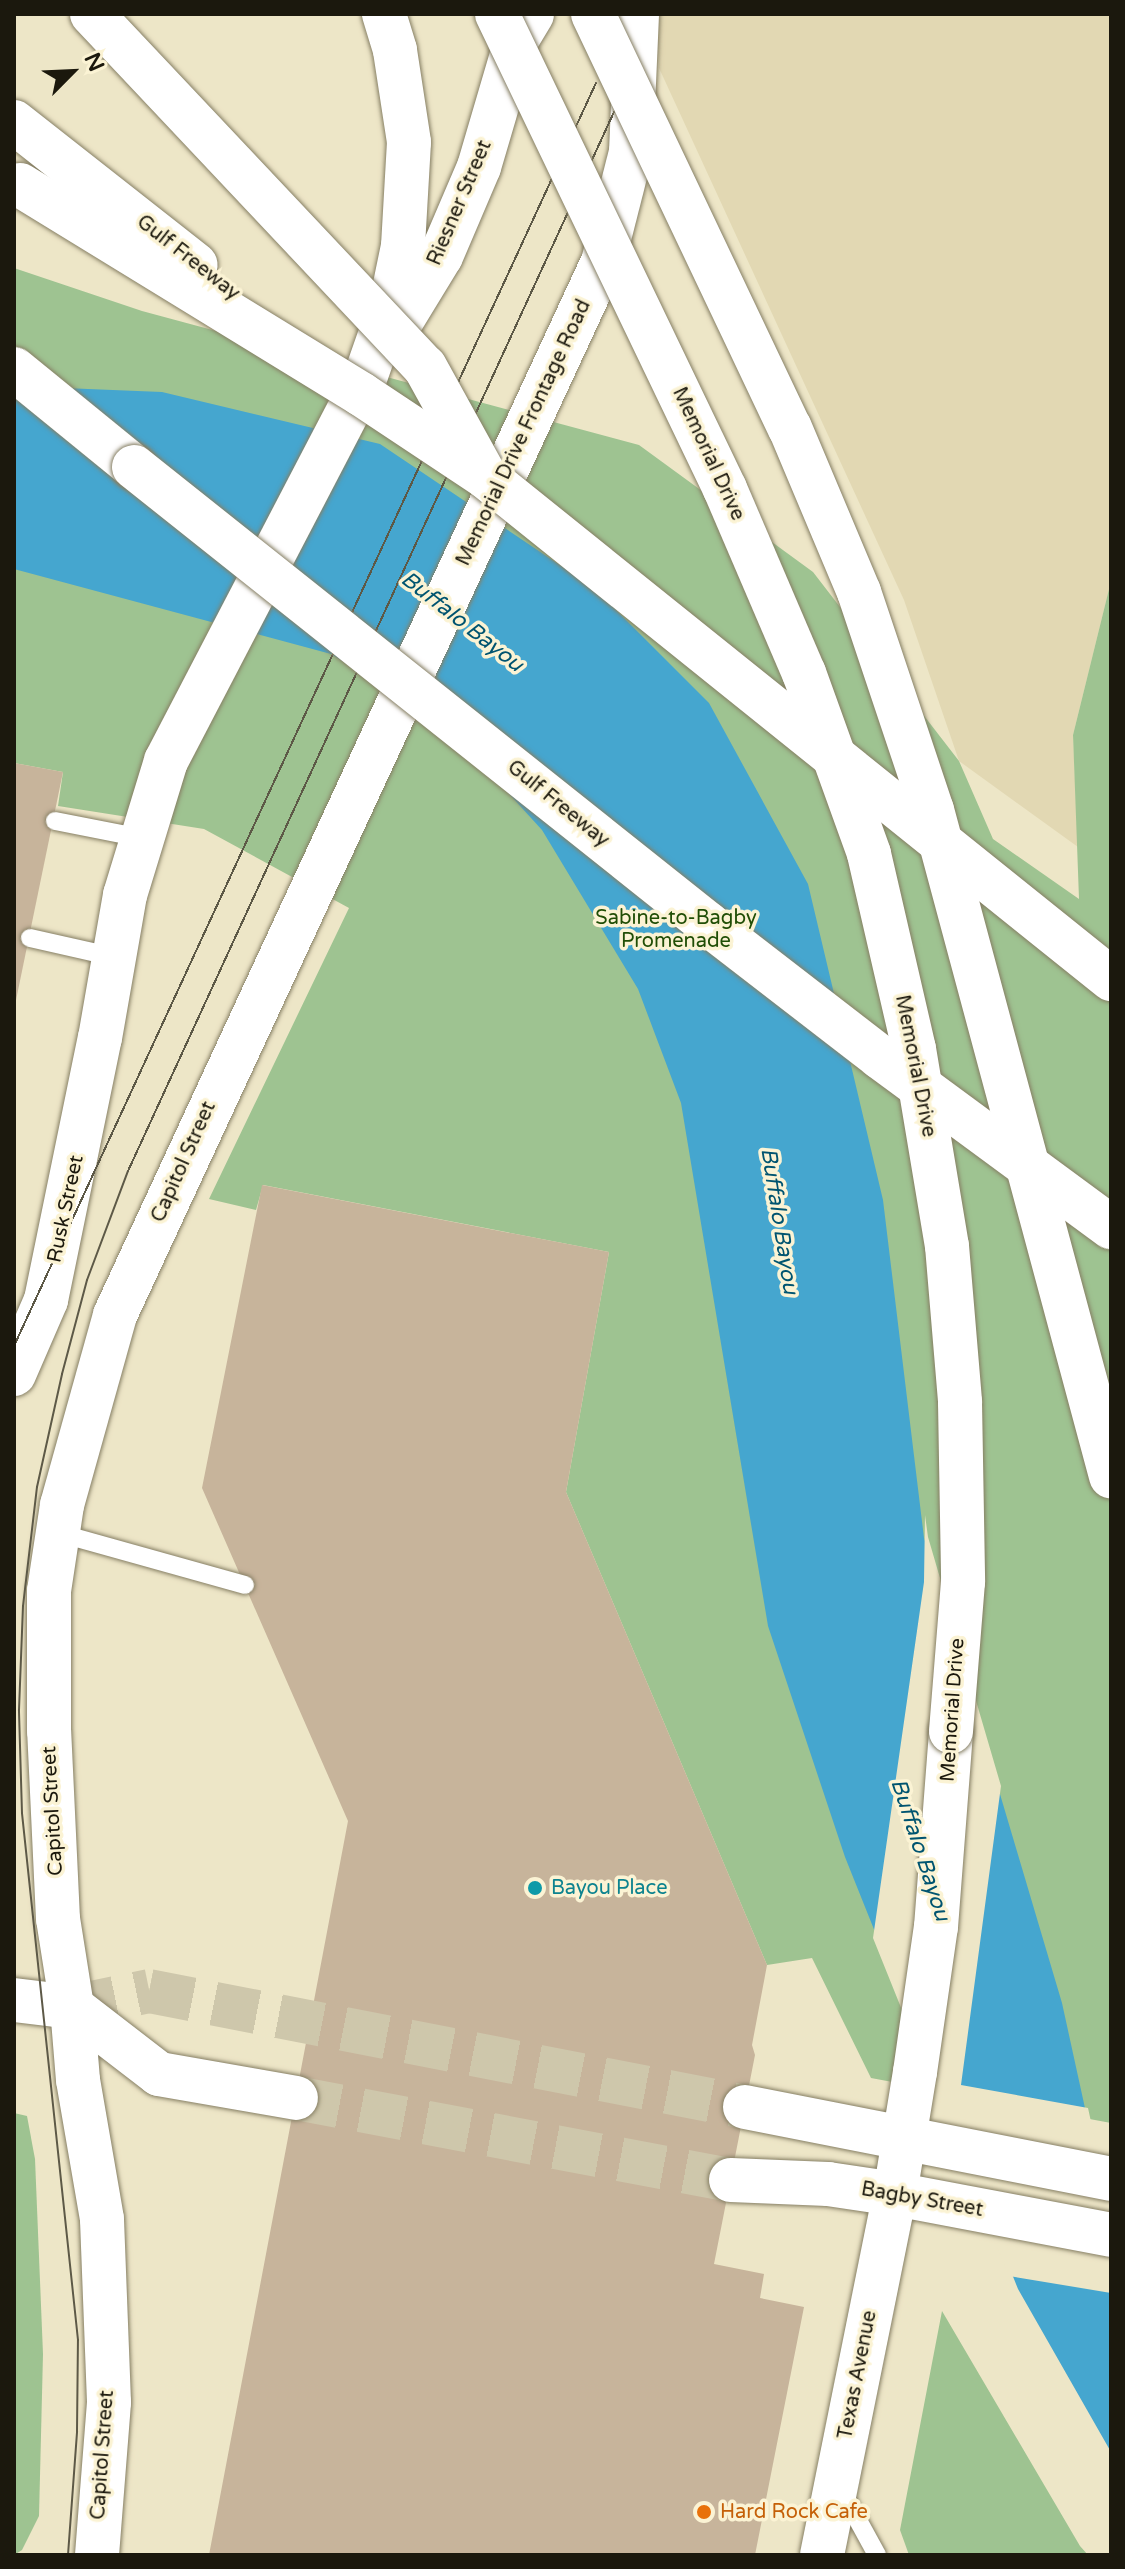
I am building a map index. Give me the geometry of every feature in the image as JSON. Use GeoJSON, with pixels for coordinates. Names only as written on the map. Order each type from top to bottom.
{"type":"FeatureCollection","features":[{"type":"Feature","properties":{"kind":"main road"},"geometry":{"type":"LineString","coordinates":[[92,14],[425,367],[486,477]]}},
{"type":"Feature","properties":{"kind":"main road"},"geometry":{"type":"LineString","coordinates":[[114,957],[125,895],[166,761],[362,388],[398,309],[409,142],[395,50],[384,14]]}},
{"type":"Feature","properties":{"kind":"main road","name":"Memorial Drive"},"geometry":{"type":"LineString","coordinates":[[497,14],[725,489],[804,673],[869,854],[914,1049],[947,1246],[960,1402],[963,1582],[936,1927],[895,2194]]}},
{"type":"Feature","properties":{"kind":"main road","name":"Riesner Street"},"geometry":{"type":"LineString","coordinates":[[398,309],[441,256],[479,167],[516,41],[532,14]]}},
{"type":"Feature","properties":{"kind":"main road"},"geometry":{"type":"LineString","coordinates":[[593,14],[790,428],[859,592],[932,810],[1111,1476]]}},
{"type":"Feature","properties":{"kind":"main road","name":"Memorial Drive Frontage Road"},"geometry":{"type":"LineString","coordinates":[[215,1093],[603,262],[631,152],[637,14]]}},
{"type":"Feature","properties":{"kind":"main road","name":"Gulf Freeway"},"geometry":{"type":"LineString","coordinates":[[14,122],[362,388]]}},
{"type":"Feature","properties":{"kind":"main road"},"geometry":{"type":"LineString","coordinates":[[14,181],[362,388],[486,477],[1111,979]]}},
{"type":"Feature","properties":{"kind":"main road","name":"Gulf Freeway"},"geometry":{"type":"LineString","coordinates":[[17,372],[720,933],[880,1057],[1111,1227]]}},
{"type":"Feature","properties":{"kind":"main road","name":"Rusk Street"},"geometry":{"type":"LineString","coordinates":[[14,1374],[46,1300],[114,957]]}},
{"type":"Feature","properties":{"kind":"main road","name":"Capitol Street"},"geometry":{"type":"LineString","coordinates":[[97,2555],[109,2402],[102,2219],[78,2080],[72,2007],[58,1919],[49,1731],[49,1591],[56,1532],[115,1315],[215,1093]]}},
{"type":"Feature","properties":{"kind":"main road"},"geometry":{"type":"LineString","coordinates":[[14,2000],[42,2006],[72,2007],[159,2074],[296,2098]]}},
{"type":"Feature","properties":{"kind":"main road"},"geometry":{"type":"LineString","coordinates":[[745,2107],[1111,2179]]}},
{"type":"Feature","properties":{"kind":"main road","name":"Bagby Street"},"geometry":{"type":"LineString","coordinates":[[731,2180],[828,2184],[1111,2235]]}},
{"type":"Feature","properties":{"kind":"main road","name":"Texas Avenue"},"geometry":{"type":"LineString","coordinates":[[822,2555],[895,2194]]}},
{"type":"Feature","properties":{"kind":"lane"},"geometry":{"type":"LineString","coordinates":[[55,821],[142,838]]}},
{"type":"Feature","properties":{"kind":"lane"},"geometry":{"type":"LineString","coordinates":[[30,938],[114,957]]}},
{"type":"Feature","properties":{"kind":"lane"},"geometry":{"type":"LineString","coordinates":[[56,1532],[245,1585]]}},
{"type":"Feature","properties":{"kind":"lane"},"geometry":{"type":"LineString","coordinates":[[837,2482],[877,2555]]}},
{"type":"Feature","properties":{"kind":"shaded area"},"geometry":{"type":"Polygon","coordinates":[[[657,14],[1111,14],[1111,581],[1073,735],[1078,847],[959,761],[904,600],[659,68],[657,14]]]}},
{"type":"Feature","properties":{"kind":"green space","name":"Sabine-to-Bagby Promenade"},"geometry":{"type":"Polygon","coordinates":[[[14,268],[142,311],[639,445],[813,572],[959,761],[993,839],[1079,899],[1073,735],[1111,581],[1111,2123],[871,2078],[812,1958],[767,1965],[566,1492],[609,1252],[263,1185],[256,1210],[209,1199],[349,908],[204,829],[58,806],[63,772],[14,763],[14,268]]]}},
{"type":"Feature","properties":{"kind":"green space"},"geometry":{"type":"Polygon","coordinates":[[[14,2113],[27,2116],[35,2159],[43,2354],[39,2516],[22,2550],[14,2555],[14,2113]]]}},
{"type":"Feature","properties":{"kind":"green space"},"geometry":{"type":"Polygon","coordinates":[[[942,2311],[1088,2555],[909,2555],[900,2530],[942,2311]]]}},
{"type":"Feature","properties":{"kind":"water","name":"Buffalo Bayou"},"geometry":{"type":"Polygon","coordinates":[[[14,386],[162,392],[380,444],[594,588],[709,703],[808,884],[883,1200],[924,1538],[1062,2003],[1111,2227],[1111,2452],[1018,2289],[845,1857],[768,1626],[681,1103],[638,989],[542,830],[448,727],[331,654],[14,569],[14,386]]]}},
{"type":"Feature","properties":{"kind":"pier"},"geometry":{"type":"Polygon","coordinates":[[[925,1515],[928,1537],[1001,1786],[961,2085],[1088,2108],[1111,2213],[1111,2293],[1009,2276],[873,1938],[924,1582],[925,1515]]]}},
{"type":"Feature","properties":{"kind":"building"},"geometry":{"type":"Polygon","coordinates":[[[14,763],[63,772],[15,1005],[14,1004],[14,763]]]}},
{"type":"Feature","properties":{"kind":"building","name":"Bayou Place"},"geometry":{"type":"Polygon","coordinates":[[[262,1185],[609,1252],[566,1492],[767,1965],[752,2045],[755,2055],[714,2264],[764,2274],[760,2298],[804,2307],[755,2555],[209,2555],[348,1821],[202,1488],[262,1185]]]}},
{"type":"Feature","properties":{"kind":"tunnel"},"geometry":{"type":"LineString","coordinates":[[72,2007],[149,1991],[745,2107]]}},
{"type":"Feature","properties":{"kind":"tunnel"},"geometry":{"type":"LineString","coordinates":[[296,2098],[731,2180]]}},
{"type":"Feature","properties":{"kind":"tram line"},"geometry":{"type":"LineString","coordinates":[[14,1346],[596,83]]}},
{"type":"Feature","properties":{"kind":"tram line"},"geometry":{"type":"LineString","coordinates":[[68,2555],[77,2431],[78,2340],[22,1813],[19,1710],[23,1606],[37,1487],[62,1374],[87,1280],[128,1171],[619,101]]}},
{"type":"Feature","properties":{"kind":"place","name":"Bayou Place"},"geometry":{"type":"Point","coordinates":[535,1888]}},
{"type":"Feature","properties":{"kind":"place","name":"Hard Rock Cafe"},"geometry":{"type":"Point","coordinates":[704,2512]}}]}
